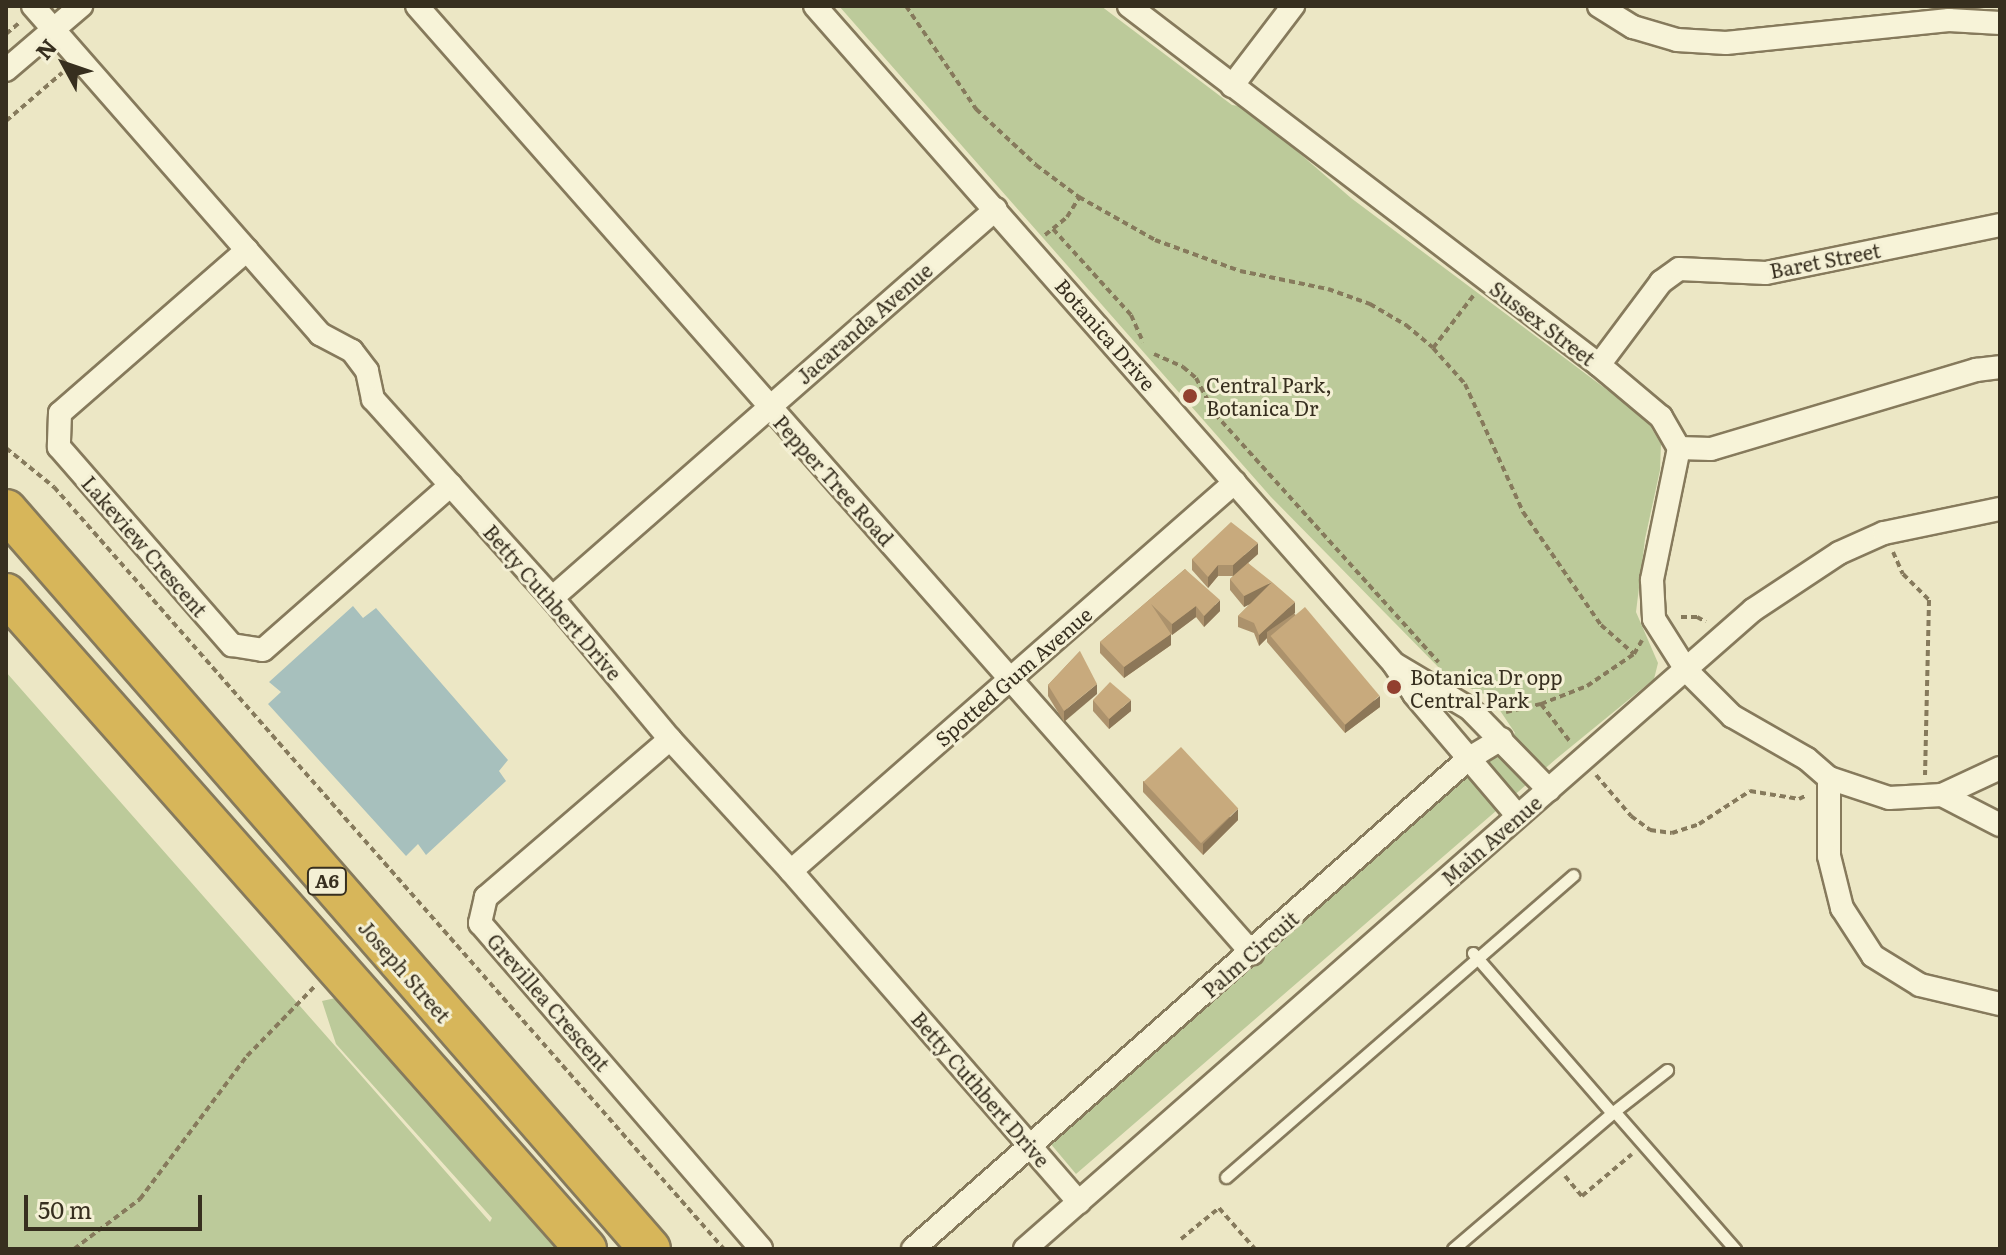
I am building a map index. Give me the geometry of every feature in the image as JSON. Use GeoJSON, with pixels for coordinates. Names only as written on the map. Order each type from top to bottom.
{"type":"FeatureCollection","features":[{"type":"Feature","properties":{"kind":"highway","name":"Joseph Street"},"geometry":{"type":"LineString","coordinates":[[6,510],[650,1249]]}},
{"type":"Feature","properties":{"kind":"highway","name":"A6"},"geometry":{"type":"LineString","coordinates":[[6,594],[586,1249]]}},
{"type":"Feature","properties":{"kind":"street","name":"Betty Cuthbert Drive"},"geometry":{"type":"LineString","coordinates":[[33,6],[320,334],[352,351],[367,371],[373,399],[552,598],[670,739],[791,871],[1079,1202]]}},
{"type":"Feature","properties":{"kind":"street"},"geometry":{"type":"LineString","coordinates":[[6,70],[81,6]]}},
{"type":"Feature","properties":{"kind":"street","name":"Pepper Tree Road"},"geometry":{"type":"LineString","coordinates":[[417,6],[1252,953]]}},
{"type":"Feature","properties":{"kind":"street","name":"Botanica Drive"},"geometry":{"type":"LineString","coordinates":[[815,6],[1031,247],[1394,664],[1414,694],[1518,816]]}},
{"type":"Feature","properties":{"kind":"street","name":"Sussex Street"},"geometry":{"type":"LineString","coordinates":[[1129,6],[1599,365],[1661,417],[1679,448]]}},
{"type":"Feature","properties":{"kind":"street"},"geometry":{"type":"LineString","coordinates":[[1232,86],[1293,6]]}},
{"type":"Feature","properties":{"kind":"street"},"geometry":{"type":"LineString","coordinates":[[1599,6],[1633,27],[1677,40],[1726,43],[1949,20],[2000,23]]}},
{"type":"Feature","properties":{"kind":"street","name":"Jacaranda Avenue"},"geometry":{"type":"LineString","coordinates":[[552,598],[996,209]]}},
{"type":"Feature","properties":{"kind":"street","name":"Baret Street"},"geometry":{"type":"LineString","coordinates":[[1599,365],[1661,282],[1679,269],[1766,273],[2000,225]]}},
{"type":"Feature","properties":{"kind":"street","name":"Lakeview Crescent"},"geometry":{"type":"LineString","coordinates":[[247,250],[60,413],[59,447],[232,645],[263,650],[451,485]]}},
{"type":"Feature","properties":{"kind":"street"},"geometry":{"type":"LineString","coordinates":[[2000,367],[1976,370],[1711,449],[1679,448],[1652,580],[1653,609],[1658,629],[1687,671],[1732,716],[1807,759],[1829,778],[1889,798],[1912,797],[1942,795],[2000,768]]}},
{"type":"Feature","properties":{"kind":"street","name":"Spotted Gum Avenue"},"geometry":{"type":"LineString","coordinates":[[791,871],[1235,482]]}},
{"type":"Feature","properties":{"kind":"street","name":"Main Avenue"},"geometry":{"type":"LineString","coordinates":[[1025,1249],[1721,638],[1790,583],[1839,553],[1884,533],[2000,509]]}},
{"type":"Feature","properties":{"kind":"street","name":"Botanica Drive"},"geometry":{"type":"LineString","coordinates":[[1394,664],[1470,709],[1549,790]]}},
{"type":"Feature","properties":{"kind":"street","name":"Grevillea Crescent"},"geometry":{"type":"LineString","coordinates":[[670,739],[486,897],[480,923],[761,1249]]}},
{"type":"Feature","properties":{"kind":"street","name":"Palm Circuit"},"geometry":{"type":"LineString","coordinates":[[1029,1144],[1252,953],[1468,759],[1501,739]]}},
{"type":"Feature","properties":{"kind":"street"},"geometry":{"type":"LineString","coordinates":[[1829,778],[1832,869],[1842,908],[1873,956],[1920,985],[2000,1004]]}},
{"type":"Feature","properties":{"kind":"street"},"geometry":{"type":"LineString","coordinates":[[1942,795],[2000,825]]}},
{"type":"Feature","properties":{"kind":"street"},"geometry":{"type":"LineString","coordinates":[[913,1249],[1029,1144]]}},
{"type":"Feature","properties":{"kind":"lane"},"geometry":{"type":"LineString","coordinates":[[1226,1177],[1476,956],[1573,875]]}},
{"type":"Feature","properties":{"kind":"lane"},"geometry":{"type":"LineString","coordinates":[[1476,956],[1735,1249]]}},
{"type":"Feature","properties":{"kind":"lane"},"geometry":{"type":"LineString","coordinates":[[1453,1249],[1613,1112],[1667,1070]]}},
{"type":"Feature","properties":{"kind":"path"},"geometry":{"type":"LineString","coordinates":[[906,6],[976,109],[1036,165],[1079,197],[1155,240],[1240,271],[1328,289],[1370,304],[1406,325],[1433,348],[1465,384],[1523,512],[1601,625],[1634,654]]}},
{"type":"Feature","properties":{"kind":"path"},"geometry":{"type":"LineString","coordinates":[[6,121],[78,59]]}},
{"type":"Feature","properties":{"kind":"path"},"geometry":{"type":"LineString","coordinates":[[1031,247],[1067,217],[1079,197]]}},
{"type":"Feature","properties":{"kind":"path"},"geometry":{"type":"LineString","coordinates":[[1053,229],[1131,315],[1144,345],[1157,357],[1183,367],[1196,378],[1215,414],[1447,671]]}},
{"type":"Feature","properties":{"kind":"path"},"geometry":{"type":"LineString","coordinates":[[1433,348],[1486,279]]}},
{"type":"Feature","properties":{"kind":"path"},"geometry":{"type":"LineString","coordinates":[[6,448],[54,487],[724,1249]]}},
{"type":"Feature","properties":{"kind":"path"},"geometry":{"type":"LineString","coordinates":[[1884,533],[1903,574],[1929,600],[1924,791],[1912,797]]}},
{"type":"Feature","properties":{"kind":"path"},"geometry":{"type":"LineString","coordinates":[[1470,709],[1499,714],[1541,704],[1587,686],[1634,654],[1641,641],[1674,619],[1697,617],[1721,638]]}},
{"type":"Feature","properties":{"kind":"path"},"geometry":{"type":"LineString","coordinates":[[1541,704],[1631,816],[1650,830],[1672,833],[1699,824],[1750,791],[1799,799],[1817,792],[1829,778]]}},
{"type":"Feature","properties":{"kind":"path"},"geometry":{"type":"LineString","coordinates":[[74,1249],[140,1199],[247,1056],[305,1000],[320,978]]}},
{"type":"Feature","properties":{"kind":"path"},"geometry":{"type":"LineString","coordinates":[[1554,1163],[1582,1196],[1643,1144]]}},
{"type":"Feature","properties":{"kind":"path"},"geometry":{"type":"LineString","coordinates":[[1181,1239],[1219,1208],[1255,1249]]}},
{"type":"Feature","properties":{"kind":"green space"},"geometry":{"type":"Polygon","coordinates":[[[839,6],[1101,6],[1232,105],[1246,107],[1351,198],[1646,419],[1661,444],[1660,470],[1645,539],[1636,612],[1658,663],[1654,679],[1556,759],[1076,1174],[1050,1143],[1515,733],[1491,697],[1451,680],[1271,497],[839,6]]]}},
{"type":"Feature","properties":{"kind":"green space"},"geometry":{"type":"Polygon","coordinates":[[[6,672],[490,1222],[492,1218],[336,1044],[322,1001],[340,997],[566,1249],[6,1249],[6,672]]]}},
{"type":"Feature","properties":{"kind":"water"},"geometry":{"type":"Polygon","coordinates":[[[353,606],[363,618],[376,608],[508,760],[499,771],[506,781],[426,855],[418,844],[406,856],[268,704],[281,692],[269,682],[353,606]]]}},
{"type":"Feature","properties":{"kind":"building"},"geometry":{"type":"Polygon","coordinates":[[[1231,522],[1258,543],[1233,565],[1218,565],[1208,577],[1192,559],[1231,522]]]}},
{"type":"Feature","properties":{"kind":"building"},"geometry":{"type":"Polygon","coordinates":[[[1248,563],[1272,582],[1244,596],[1230,579],[1248,563]]]}},
{"type":"Feature","properties":{"kind":"building"},"geometry":{"type":"Polygon","coordinates":[[[1185,569],[1220,600],[1204,616],[1196,606],[1172,624],[1151,604],[1171,634],[1124,667],[1100,642],[1185,569]]]}},
{"type":"Feature","properties":{"kind":"building"},"geometry":{"type":"Polygon","coordinates":[[[1272,582],[1295,602],[1259,635],[1254,623],[1238,616],[1272,582]]]}},
{"type":"Feature","properties":{"kind":"building"},"geometry":{"type":"Polygon","coordinates":[[[1305,607],[1380,696],[1345,725],[1271,636],[1305,607]]]}},
{"type":"Feature","properties":{"kind":"building"},"geometry":{"type":"Polygon","coordinates":[[[1080,651],[1097,684],[1064,711],[1048,685],[1080,651]]]}},
{"type":"Feature","properties":{"kind":"building"},"geometry":{"type":"Polygon","coordinates":[[[1110,682],[1131,700],[1109,719],[1093,700],[1110,682]]]}},
{"type":"Feature","properties":{"kind":"building"},"geometry":{"type":"Polygon","coordinates":[[[1181,747],[1238,808],[1201,843],[1144,782],[1181,747]]]}},
{"type":"Feature","properties":{"kind":"place","name":"Central Park, Botanica Dr"},"geometry":{"type":"Point","coordinates":[1190,396]}},
{"type":"Feature","properties":{"kind":"place","name":"Botanica Dr opp Central Park"},"geometry":{"type":"Point","coordinates":[1394,687]}}]}
